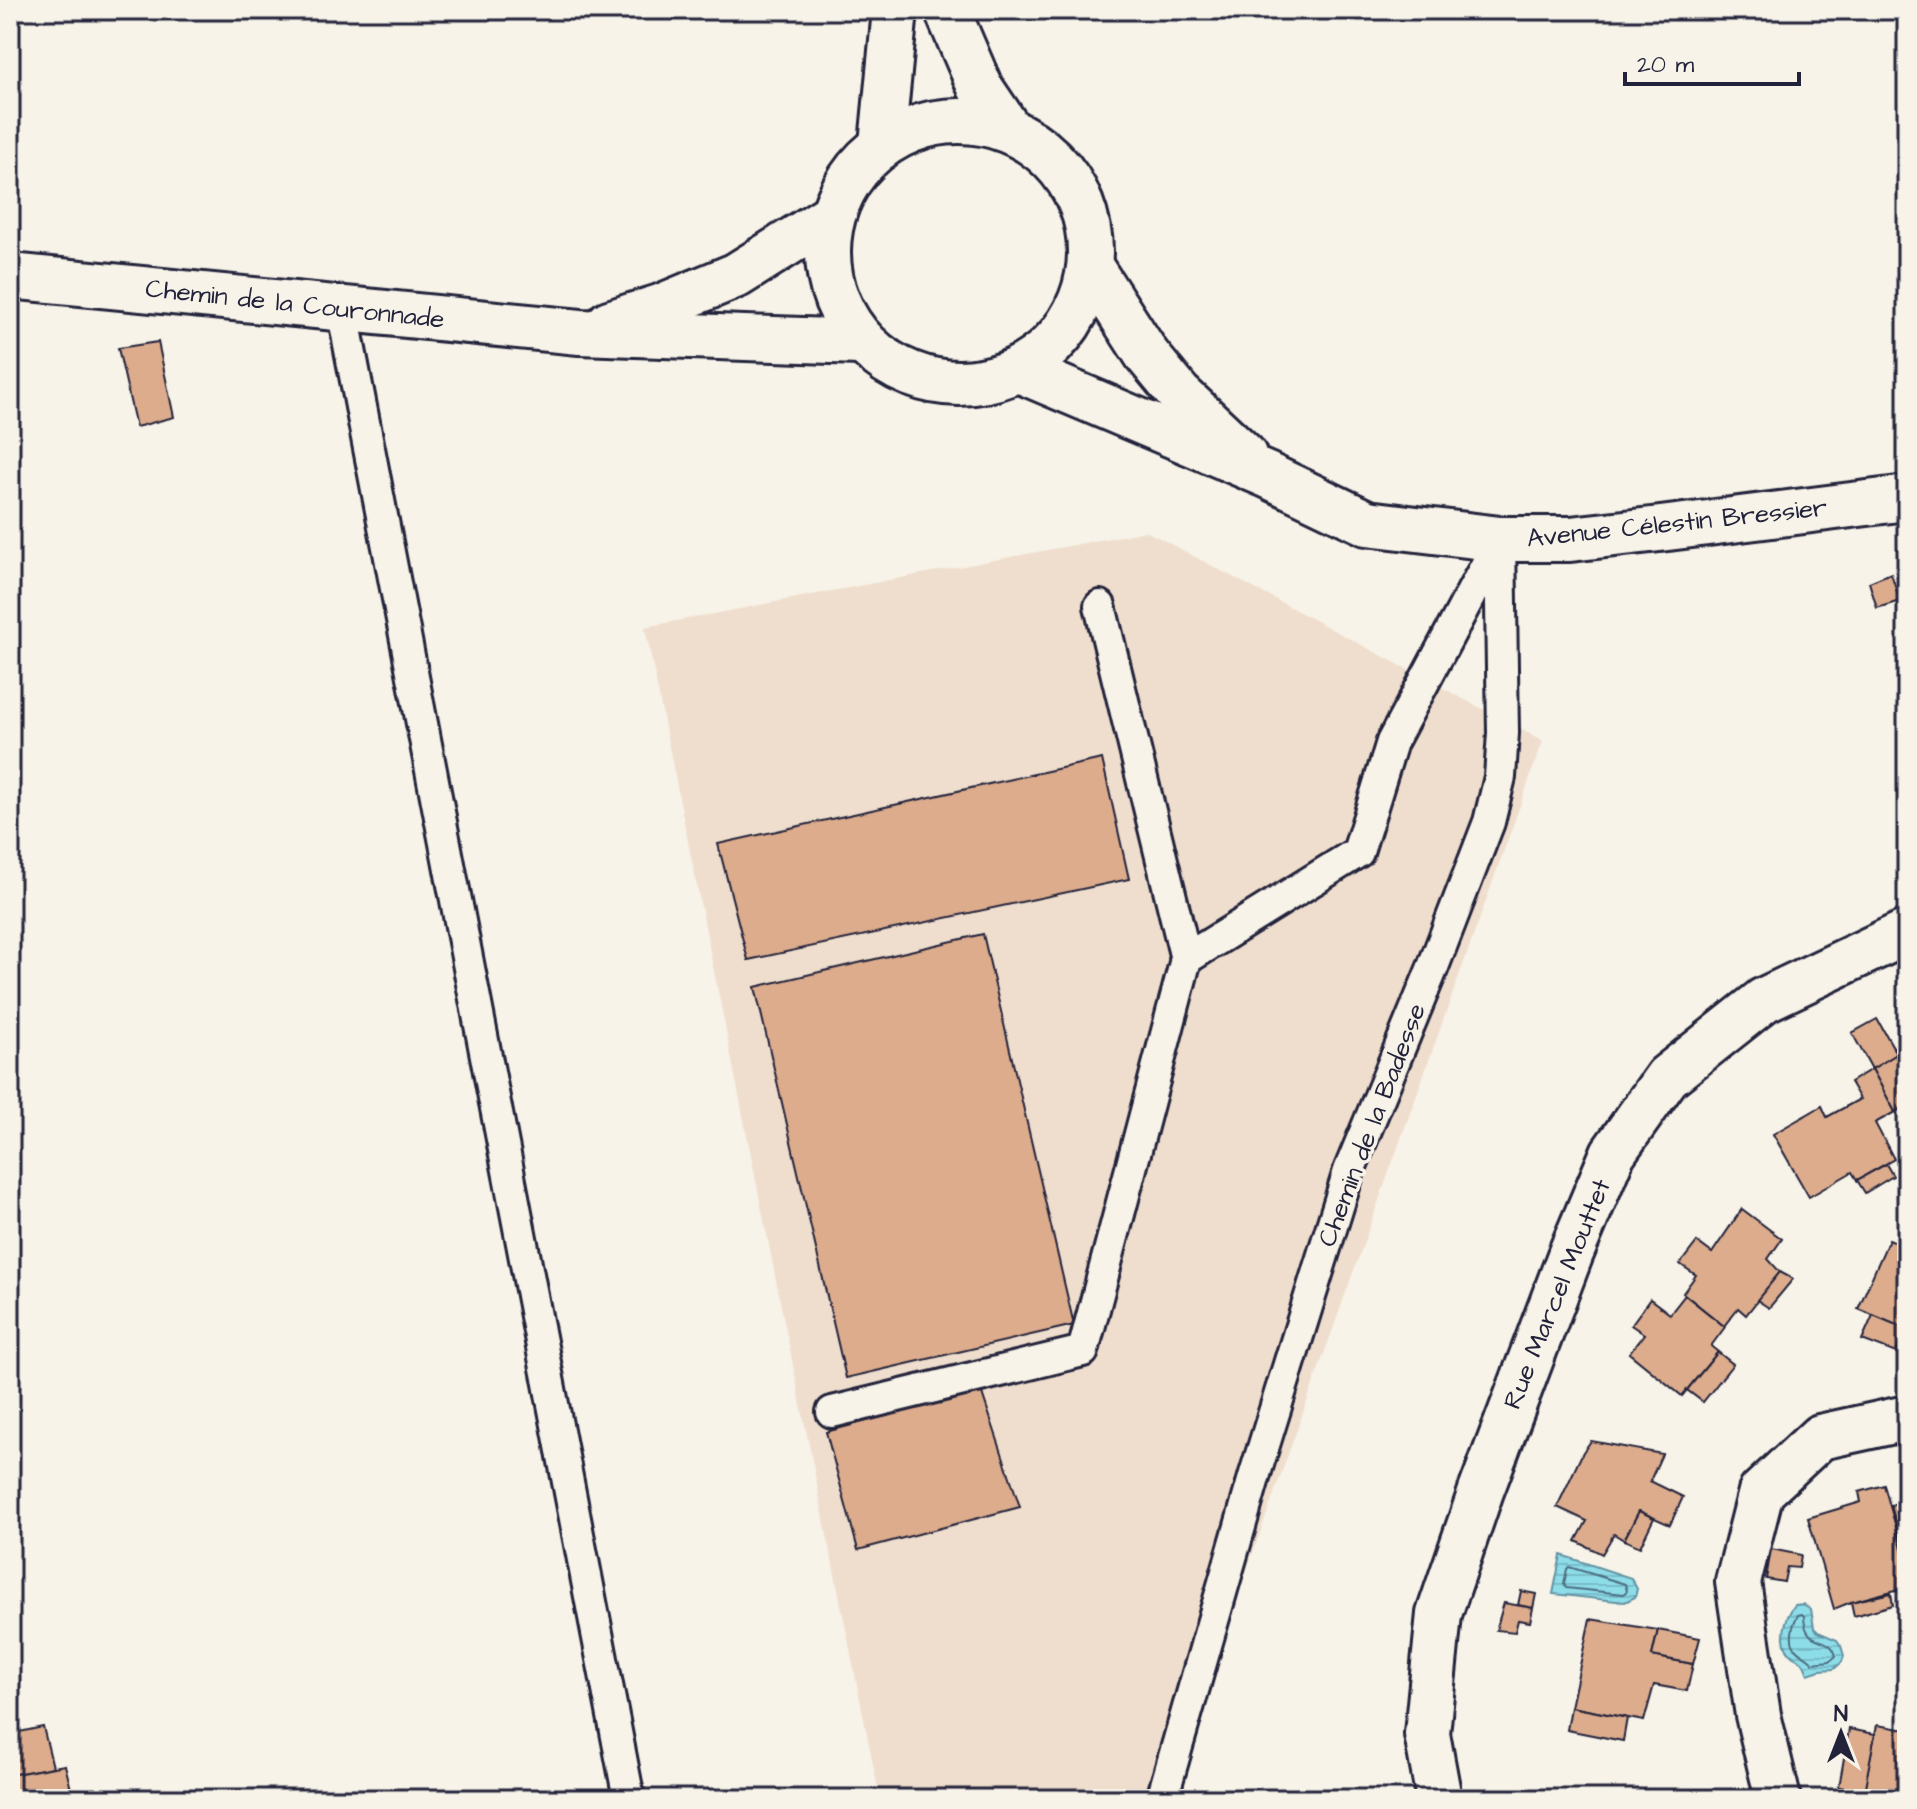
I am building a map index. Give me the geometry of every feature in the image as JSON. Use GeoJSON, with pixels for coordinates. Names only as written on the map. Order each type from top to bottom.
{"type":"FeatureCollection","features":[{"type":"Feature","properties":{"kind":"street"},"geometry":{"type":"LineString","coordinates":[[882,144],[895,10]]}},
{"type":"Feature","properties":{"kind":"street"},"geometry":{"type":"LineString","coordinates":[[947,10],[980,87],[1009,130]]}},
{"type":"Feature","properties":{"kind":"street"},"geometry":{"type":"LineString","coordinates":[[967,120],[1009,130],[1046,152],[1073,185],[1089,226],[1091,268],[1079,309],[1054,344],[1019,370],[978,384],[936,383],[895,368],[860,342],[837,304],[826,260],[831,216],[850,175],[882,144],[923,124],[967,120]]}},
{"type":"Feature","properties":{"kind":"street","name":"Chemin de la Couronnade"},"geometry":{"type":"LineString","coordinates":[[580,332],[660,307],[737,275],[831,216]]}},
{"type":"Feature","properties":{"kind":"street","name":"Avenue Célestin Bressier"},"geometry":{"type":"LineString","coordinates":[[1091,268],[1147,355],[1179,394],[1267,475]]}},
{"type":"Feature","properties":{"kind":"street","name":"Chemin de la Couronnade"},"geometry":{"type":"LineString","coordinates":[[10,276],[580,332],[860,342]]}},
{"type":"Feature","properties":{"kind":"street","name":"Avenue Célestin Bressier"},"geometry":{"type":"LineString","coordinates":[[1019,370],[1267,475],[1367,523],[1500,539],[1570,539],[1907,498]]}},
{"type":"Feature","properties":{"kind":"street","name":"Rue Marcel Mouttet"},"geometry":{"type":"LineString","coordinates":[[1439,1799],[1427,1734],[1439,1614],[1481,1491],[1571,1253],[1613,1153],[1667,1077],[1764,1000],[1907,932]]}},
{"type":"Feature","properties":{"kind":"street"},"geometry":{"type":"LineString","coordinates":[[1778,1799],[1758,1715],[1738,1582],[1761,1492],[1820,1437],[1907,1418]]}},
{"type":"Feature","properties":{"kind":"lane"},"geometry":{"type":"LineString","coordinates":[[342,308],[629,1799]]}},
{"type":"Feature","properties":{"kind":"lane"},"geometry":{"type":"LineString","coordinates":[[1186,959],[1358,852],[1392,742],[1500,539]]}},
{"type":"Feature","properties":{"kind":"lane","name":"Chemin de la Badesse"},"geometry":{"type":"LineString","coordinates":[[1162,1799],[1255,1474],[1349,1171],[1489,822],[1500,777],[1503,733],[1500,539]]}},
{"type":"Feature","properties":{"kind":"lane"},"geometry":{"type":"LineString","coordinates":[[832,1412],[1083,1351],[1186,959],[1100,606]]}},
{"type":"Feature","properties":{"kind":"shaded area"},"geometry":{"type":"Polygon","coordinates":[[[1146,531],[1543,741],[1165,1799],[880,1799],[645,627],[1146,531]]]}},
{"type":"Feature","properties":{"kind":"water"},"geometry":{"type":"Polygon","coordinates":[[[1561,1555],[1631,1578],[1637,1589],[1635,1597],[1625,1602],[1553,1594],[1561,1555]]]}},
{"type":"Feature","properties":{"kind":"water"},"geometry":{"type":"Polygon","coordinates":[[[1803,1604],[1811,1609],[1814,1628],[1837,1640],[1841,1646],[1844,1656],[1834,1669],[1808,1674],[1802,1662],[1787,1650],[1784,1637],[1788,1616],[1795,1605],[1803,1604]]]}},
{"type":"Feature","properties":{"kind":"building"},"geometry":{"type":"Polygon","coordinates":[[[158,342],[174,417],[136,427],[118,348],[158,342]]]}},
{"type":"Feature","properties":{"kind":"building"},"geometry":{"type":"Polygon","coordinates":[[[1891,573],[1900,601],[1877,608],[1869,582],[1891,573]]]}},
{"type":"Feature","properties":{"kind":"building"},"geometry":{"type":"Polygon","coordinates":[[[1102,759],[1129,879],[748,960],[718,844],[1102,759]]]}},
{"type":"Feature","properties":{"kind":"building"},"geometry":{"type":"Polygon","coordinates":[[[983,934],[1074,1325],[846,1378],[755,987],[983,934]]]}},
{"type":"Feature","properties":{"kind":"building"},"geometry":{"type":"Polygon","coordinates":[[[1877,1019],[1897,1054],[1872,1069],[1852,1033],[1877,1019]]]}},
{"type":"Feature","properties":{"kind":"building"},"geometry":{"type":"Polygon","coordinates":[[[1907,1040],[1907,1105],[1895,1112],[1872,1069],[1897,1054],[1893,1048],[1907,1040]]]}},
{"type":"Feature","properties":{"kind":"building"},"geometry":{"type":"Polygon","coordinates":[[[1872,1069],[1895,1112],[1875,1123],[1894,1159],[1857,1180],[1852,1172],[1809,1197],[1773,1134],[1822,1106],[1827,1117],[1860,1099],[1850,1082],[1872,1069]]]}},
{"type":"Feature","properties":{"kind":"building"},"geometry":{"type":"Polygon","coordinates":[[[1886,1164],[1893,1176],[1865,1193],[1857,1180],[1886,1164]]]}},
{"type":"Feature","properties":{"kind":"building"},"geometry":{"type":"Polygon","coordinates":[[[1742,1209],[1782,1239],[1768,1259],[1780,1272],[1746,1315],[1738,1308],[1724,1326],[1683,1293],[1696,1275],[1680,1264],[1697,1242],[1712,1253],[1742,1209]]]}},
{"type":"Feature","properties":{"kind":"building"},"geometry":{"type":"Polygon","coordinates":[[[1889,1239],[1907,1247],[1906,1329],[1858,1309],[1889,1239]]]}},
{"type":"Feature","properties":{"kind":"building"},"geometry":{"type":"Polygon","coordinates":[[[1780,1272],[1793,1279],[1769,1308],[1757,1300],[1780,1272]]]}},
{"type":"Feature","properties":{"kind":"building"},"geometry":{"type":"Polygon","coordinates":[[[1685,1295],[1725,1327],[1711,1346],[1718,1352],[1682,1396],[1629,1353],[1644,1334],[1631,1325],[1650,1299],[1670,1314],[1685,1295]]]}},
{"type":"Feature","properties":{"kind":"building"},"geometry":{"type":"Polygon","coordinates":[[[1873,1315],[1906,1329],[1896,1353],[1862,1340],[1873,1315]]]}},
{"type":"Feature","properties":{"kind":"building"},"geometry":{"type":"Polygon","coordinates":[[[1718,1352],[1733,1364],[1703,1402],[1687,1390],[1718,1352]]]}},
{"type":"Feature","properties":{"kind":"building"},"geometry":{"type":"Polygon","coordinates":[[[981,1390],[1020,1507],[858,1550],[826,1432],[981,1390]]]}},
{"type":"Feature","properties":{"kind":"building"},"geometry":{"type":"Polygon","coordinates":[[[1591,1441],[1662,1454],[1650,1481],[1683,1497],[1670,1525],[1639,1511],[1624,1540],[1614,1534],[1602,1554],[1576,1541],[1587,1521],[1557,1507],[1591,1441]]]}},
{"type":"Feature","properties":{"kind":"building"},"geometry":{"type":"Polygon","coordinates":[[[1884,1485],[1907,1566],[1907,1587],[1834,1609],[1808,1518],[1861,1502],[1859,1492],[1884,1485]]]}},
{"type":"Feature","properties":{"kind":"building"},"geometry":{"type":"Polygon","coordinates":[[[1907,1500],[1907,1566],[1891,1505],[1907,1500]]]}},
{"type":"Feature","properties":{"kind":"building"},"geometry":{"type":"Polygon","coordinates":[[[1639,1511],[1654,1518],[1640,1547],[1624,1540],[1639,1511]]]}},
{"type":"Feature","properties":{"kind":"building"},"geometry":{"type":"Polygon","coordinates":[[[1771,1549],[1801,1555],[1799,1568],[1787,1567],[1784,1582],[1766,1579],[1771,1549]]]}},
{"type":"Feature","properties":{"kind":"building"},"geometry":{"type":"Polygon","coordinates":[[[1521,1591],[1536,1594],[1533,1608],[1518,1605],[1521,1591]]]}},
{"type":"Feature","properties":{"kind":"building"},"geometry":{"type":"Polygon","coordinates":[[[1891,1593],[1893,1605],[1854,1616],[1851,1602],[1891,1593]]]}},
{"type":"Feature","properties":{"kind":"building"},"geometry":{"type":"Polygon","coordinates":[[[1504,1603],[1533,1608],[1530,1622],[1518,1620],[1515,1632],[1496,1630],[1504,1603]]]}},
{"type":"Feature","properties":{"kind":"building"},"geometry":{"type":"Polygon","coordinates":[[[1590,1619],[1658,1630],[1652,1656],[1693,1664],[1687,1691],[1654,1685],[1644,1721],[1571,1707],[1590,1619]]]}},
{"type":"Feature","properties":{"kind":"building"},"geometry":{"type":"Polygon","coordinates":[[[1658,1630],[1700,1638],[1693,1664],[1652,1656],[1658,1630]]]}},
{"type":"Feature","properties":{"kind":"building"},"geometry":{"type":"Polygon","coordinates":[[[1571,1707],[1627,1718],[1623,1741],[1567,1730],[1571,1707]]]}},
{"type":"Feature","properties":{"kind":"building"},"geometry":{"type":"Polygon","coordinates":[[[1877,1725],[1907,1730],[1907,1799],[1862,1799],[1877,1725]]]}},
{"type":"Feature","properties":{"kind":"building"},"geometry":{"type":"Polygon","coordinates":[[[43,1727],[53,1767],[10,1775],[10,1734],[43,1727]]]}},
{"type":"Feature","properties":{"kind":"building"},"geometry":{"type":"Polygon","coordinates":[[[1849,1729],[1875,1734],[1864,1792],[1839,1787],[1849,1729]]]}},
{"type":"Feature","properties":{"kind":"building"},"geometry":{"type":"Polygon","coordinates":[[[65,1765],[72,1793],[44,1799],[10,1799],[10,1775],[65,1765]]]}}]}
